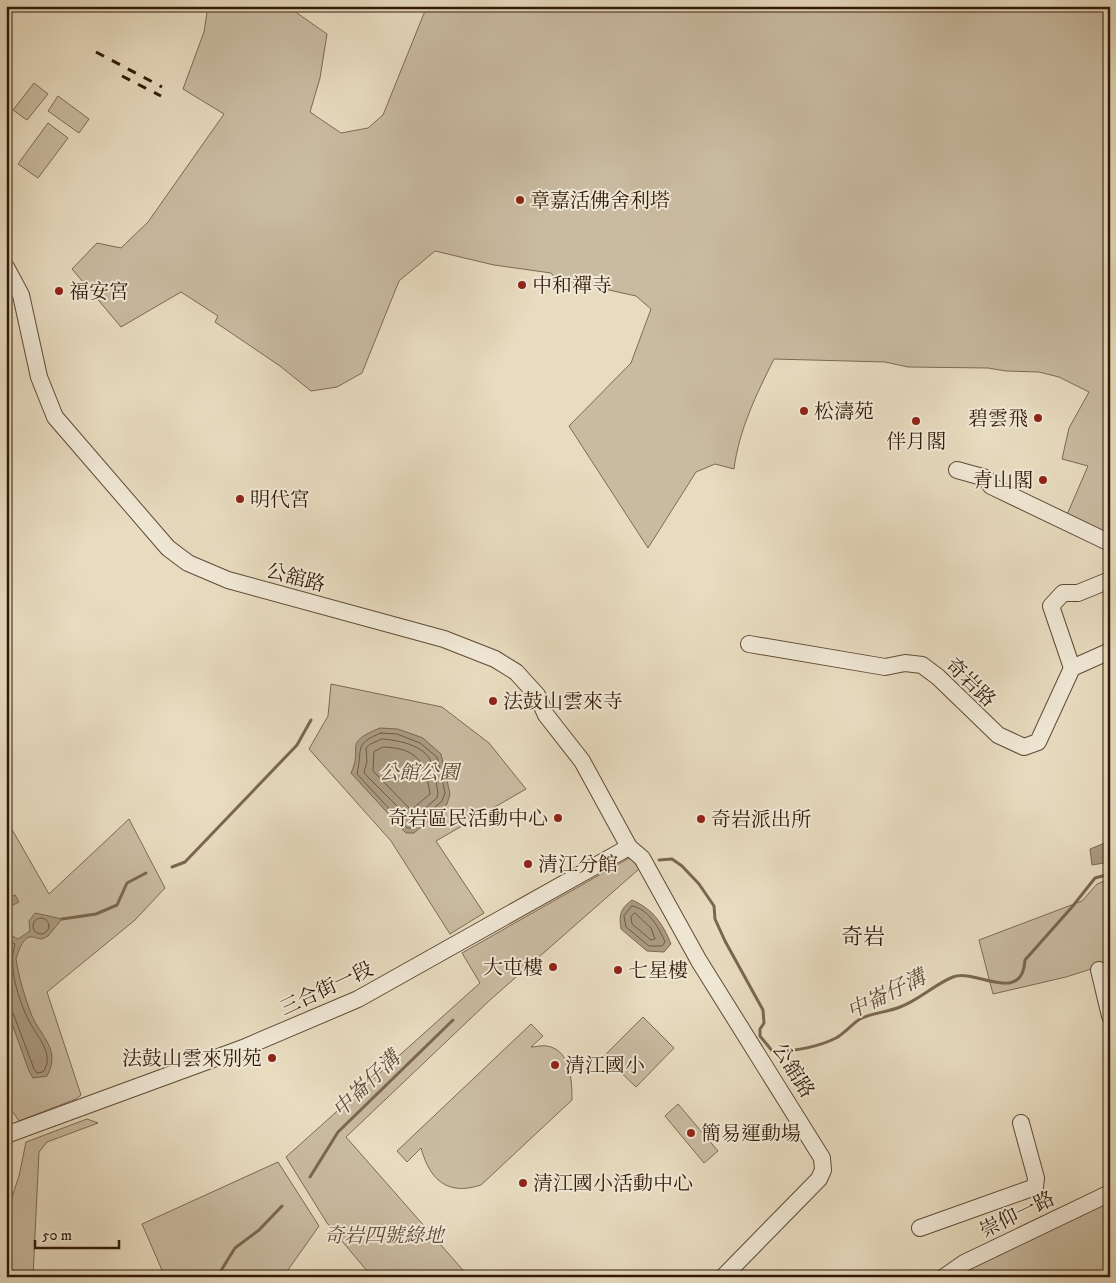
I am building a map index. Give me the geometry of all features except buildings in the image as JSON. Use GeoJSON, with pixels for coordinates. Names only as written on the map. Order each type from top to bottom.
{"type":"FeatureCollection","features":[{"type":"Feature","properties":{"kind":"street","name":"公舘路"},"geometry":{"type":"LineString","coordinates":[[6,267],[14,278],[12,300],[55,417],[168,548],[188,563],[228,580],[444,639],[495,659],[516,672],[537,695],[546,714],[582,761],[629,847],[645,863],[699,961],[773,1076],[822,1158],[823,1170],[819,1179],[723,1277]]}},
{"type":"Feature","properties":{"kind":"street"},"geometry":{"type":"LineString","coordinates":[[957,470],[986,478],[990,486],[1110,543]]}},
{"type":"Feature","properties":{"kind":"street"},"geometry":{"type":"LineString","coordinates":[[1110,580],[1078,593],[1063,594],[1051,606],[1072,668],[1110,651]]}},
{"type":"Feature","properties":{"kind":"street","name":"奇岩路"},"geometry":{"type":"LineString","coordinates":[[749,644],[885,667],[905,663],[922,665],[938,677],[998,736],[1024,747],[1038,742],[1072,668]]}},
{"type":"Feature","properties":{"kind":"street","name":"三合街一段"},"geometry":{"type":"LineString","coordinates":[[16,1131],[243,1048],[358,999],[629,847]]}},
{"type":"Feature","properties":{"kind":"street"},"geometry":{"type":"LineString","coordinates":[[1099,970],[1110,1016]]}},
{"type":"Feature","properties":{"kind":"street"},"geometry":{"type":"LineString","coordinates":[[920,1228],[1035,1187],[1036,1178],[1021,1123]]}},
{"type":"Feature","properties":{"kind":"street","name":"崇仰一路"},"geometry":{"type":"LineString","coordinates":[[944,1277],[964,1263],[1110,1193]]}},
{"type":"Feature","properties":{"kind":"green space"},"geometry":{"type":"Polygon","coordinates":[[[208,6],[287,6],[327,34],[320,78],[310,112],[341,133],[368,128],[383,115],[427,6],[1110,6],[1110,536],[1066,517],[1088,466],[1062,459],[1069,428],[1089,392],[1059,377],[1039,372],[1006,371],[988,368],[908,367],[885,362],[774,359],[744,427],[734,469],[715,464],[696,472],[648,548],[569,426],[631,363],[651,309],[636,296],[555,278],[551,273],[494,265],[435,251],[399,281],[362,373],[337,387],[311,391],[280,366],[215,322],[218,316],[181,292],[121,327],[72,269],[97,243],[121,248],[148,222],[224,114],[183,89],[204,32],[208,6]]]}},
{"type":"Feature","properties":{"kind":"green space"},"geometry":{"type":"Polygon","coordinates":[[[34,83],[48,94],[27,120],[13,110],[34,83]]]}},
{"type":"Feature","properties":{"kind":"green space"},"geometry":{"type":"Polygon","coordinates":[[[58,96],[89,119],[79,133],[48,111],[58,96]]]}},
{"type":"Feature","properties":{"kind":"green space"},"geometry":{"type":"Polygon","coordinates":[[[48,123],[68,138],[38,178],[18,164],[48,123]]]}},
{"type":"Feature","properties":{"kind":"green space","name":"公館公園"},"geometry":{"type":"Polygon","coordinates":[[[331,684],[442,707],[489,743],[526,789],[436,841],[484,913],[450,934],[391,841],[309,749],[328,716],[331,684]]]}},
{"type":"Feature","properties":{"kind":"green space"},"geometry":{"type":"Polygon","coordinates":[[[6,819],[49,894],[129,819],[165,888],[135,920],[47,992],[81,1095],[76,1099],[19,1121],[6,1102],[6,819]]]}},
{"type":"Feature","properties":{"kind":"green space","name":"奇岩四號綠地"},"geometry":{"type":"Polygon","coordinates":[[[631,857],[639,869],[490,1000],[346,1137],[469,1277],[372,1277],[327,1223],[286,1157],[480,983],[462,953],[631,857]]]}},
{"type":"Feature","properties":{"kind":"green space"},"geometry":{"type":"Polygon","coordinates":[[[1110,879],[1110,963],[1066,977],[993,994],[979,940],[1082,901],[1097,884],[1110,879]]]}},
{"type":"Feature","properties":{"kind":"green space"},"geometry":{"type":"Polygon","coordinates":[[[643,1017],[674,1048],[636,1087],[604,1056],[643,1017]]]}},
{"type":"Feature","properties":{"kind":"green space"},"geometry":{"type":"Polygon","coordinates":[[[531,1024],[543,1036],[531,1047],[545,1046],[555,1049],[561,1053],[565,1060],[570,1076],[572,1100],[481,1185],[459,1188],[449,1187],[442,1183],[429,1169],[421,1148],[407,1162],[397,1151],[531,1024]]]}},
{"type":"Feature","properties":{"kind":"green space","name":"簡易運動場"},"geometry":{"type":"Polygon","coordinates":[[[678,1104],[718,1151],[704,1163],[665,1116],[678,1104]]]}},
{"type":"Feature","properties":{"kind":"green space"},"geometry":{"type":"Polygon","coordinates":[[[87,1119],[98,1123],[47,1142],[39,1152],[33,1277],[6,1277],[6,1215],[19,1176],[26,1142],[87,1119]]]}},
{"type":"Feature","properties":{"kind":"green space"},"geometry":{"type":"Polygon","coordinates":[[[278,1162],[319,1226],[283,1277],[165,1277],[142,1224],[278,1162]]]}},
{"type":"Feature","properties":{"kind":"green space"},"geometry":{"type":"Polygon","coordinates":[[[1110,1194],[1110,1277],[943,1277],[1110,1194]]]}},
{"type":"Feature","properties":{"kind":"water"},"geometry":{"type":"Polygon","coordinates":[[[380,728],[398,729],[423,738],[441,754],[450,794],[447,804],[414,833],[406,833],[351,773],[356,757],[357,742],[368,733],[380,728]]]}},
{"type":"Feature","properties":{"kind":"water"},"geometry":{"type":"Polygon","coordinates":[[[1110,841],[1110,862],[1092,865],[1090,849],[1110,841]]]}},
{"type":"Feature","properties":{"kind":"water"},"geometry":{"type":"Polygon","coordinates":[[[15,895],[19,902],[9,907],[6,915],[6,899],[15,895]]]}},
{"type":"Feature","properties":{"kind":"water"},"geometry":{"type":"Polygon","coordinates":[[[632,900],[646,908],[661,924],[671,944],[664,952],[647,951],[621,929],[621,913],[632,900]]]}},
{"type":"Feature","properties":{"kind":"water"},"geometry":{"type":"Polygon","coordinates":[[[35,913],[62,919],[48,936],[42,939],[29,937],[24,941],[16,959],[22,988],[32,1016],[51,1051],[51,1067],[47,1076],[33,1078],[6,1007],[6,933],[18,939],[30,931],[29,921],[35,913]]]}},
{"type":"Feature","properties":{"kind":"waterway"},"geometry":{"type":"LineString","coordinates":[[172,867],[185,862],[297,745],[311,720]]}},
{"type":"Feature","properties":{"kind":"waterway","name":"中崙仔溝"},"geometry":{"type":"LineString","coordinates":[[659,860],[672,859],[682,866],[699,884],[714,906],[715,919],[725,941],[763,1010],[764,1023],[760,1029],[760,1036],[773,1052],[789,1051],[821,1044],[839,1036],[860,1019],[907,1004],[953,977],[974,977],[1007,983],[1016,981],[1022,974],[1025,960],[1095,878],[1110,874]]}},
{"type":"Feature","properties":{"kind":"waterway"},"geometry":{"type":"LineString","coordinates":[[62,919],[96,914],[117,905],[127,883],[146,873]]}},
{"type":"Feature","properties":{"kind":"waterway","name":"中崙仔溝"},"geometry":{"type":"LineString","coordinates":[[310,1177],[338,1132],[453,1020]]}},
{"type":"Feature","properties":{"kind":"waterway","name":"中崙仔溝"},"geometry":{"type":"LineString","coordinates":[[217,1277],[235,1248],[259,1230],[282,1206]]}},
{"type":"Feature","properties":{"kind":"railway"},"geometry":{"type":"LineString","coordinates":[[96,52],[162,87]]}},
{"type":"Feature","properties":{"kind":"railway"},"geometry":{"type":"LineString","coordinates":[[122,76],[161,96]]}},
{"type":"Feature","properties":{"kind":"place","name":"章嘉活佛舍利塔"},"geometry":{"type":"Point","coordinates":[520,200]}},
{"type":"Feature","properties":{"kind":"place","name":"中和禪寺"},"geometry":{"type":"Point","coordinates":[522,285]}},
{"type":"Feature","properties":{"kind":"place","name":"福安宮"},"geometry":{"type":"Point","coordinates":[59,291]}},
{"type":"Feature","properties":{"kind":"place","name":"松濤苑"},"geometry":{"type":"Point","coordinates":[804,411]}},
{"type":"Feature","properties":{"kind":"place","name":"碧雲飛"},"geometry":{"type":"Point","coordinates":[1038,418]}},
{"type":"Feature","properties":{"kind":"place","name":"伴月閣"},"geometry":{"type":"Point","coordinates":[916,421]}},
{"type":"Feature","properties":{"kind":"place","name":"青山閣"},"geometry":{"type":"Point","coordinates":[1043,480]}},
{"type":"Feature","properties":{"kind":"place","name":"明代宮"},"geometry":{"type":"Point","coordinates":[240,499]}},
{"type":"Feature","properties":{"kind":"place","name":"法鼓山雲來寺"},"geometry":{"type":"Point","coordinates":[493,701]}},
{"type":"Feature","properties":{"kind":"place","name":"奇岩區民活動中心"},"geometry":{"type":"Point","coordinates":[558,818]}},
{"type":"Feature","properties":{"kind":"place","name":"奇岩派出所"},"geometry":{"type":"Point","coordinates":[701,819]}},
{"type":"Feature","properties":{"kind":"place","name":"清江分館"},"geometry":{"type":"Point","coordinates":[528,864]}},
{"type":"Feature","properties":{"kind":"place","name":"大屯樓"},"geometry":{"type":"Point","coordinates":[553,967]}},
{"type":"Feature","properties":{"kind":"place","name":"七星樓"},"geometry":{"type":"Point","coordinates":[618,970]}},
{"type":"Feature","properties":{"kind":"place","name":"法鼓山雲來別苑"},"geometry":{"type":"Point","coordinates":[272,1058]}},
{"type":"Feature","properties":{"kind":"place","name":"清江國小"},"geometry":{"type":"Point","coordinates":[555,1065]}},
{"type":"Feature","properties":{"kind":"place","name":"簡易運動場"},"geometry":{"type":"Point","coordinates":[691,1133]}},
{"type":"Feature","properties":{"kind":"place","name":"清江國小活動中心"},"geometry":{"type":"Point","coordinates":[523,1183]}},
{"type":"Feature","properties":{"kind":"district","name":"奇岩"},"geometry":{"type":"Point","coordinates":[863,936]}}]}
